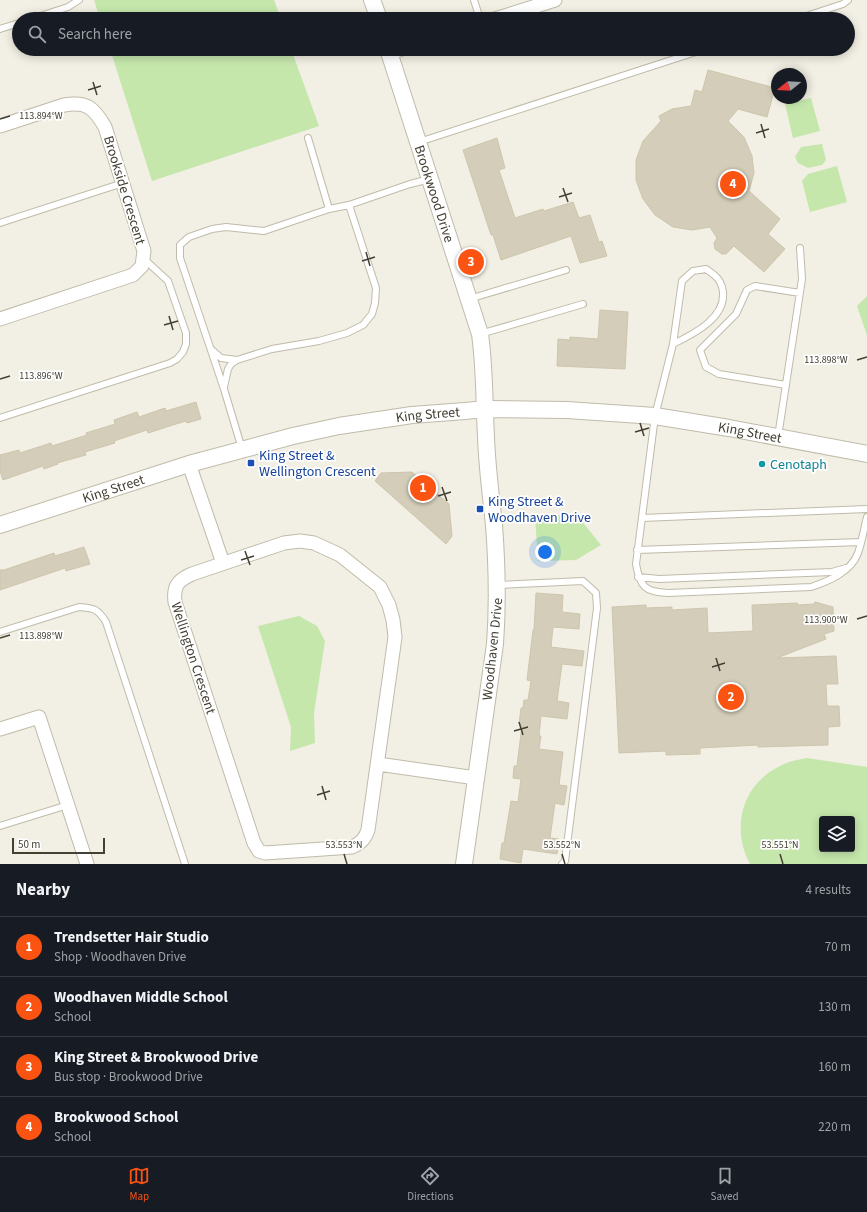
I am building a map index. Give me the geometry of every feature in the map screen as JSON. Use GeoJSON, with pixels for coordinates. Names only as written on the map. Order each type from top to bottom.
{"type":"FeatureCollection","features":[{"type":"Feature","properties":{"kind":"street"},"geometry":{"type":"LineString","coordinates":[[372,0],[376,12]]}},
{"type":"Feature","properties":{"kind":"street"},"geometry":{"type":"LineString","coordinates":[[517,12],[555,0]]}},
{"type":"Feature","properties":{"kind":"street","name":"Brookwood Drive"},"geometry":{"type":"LineString","coordinates":[[395,56],[430,179],[480,334],[484,361],[486,409]]}},
{"type":"Feature","properties":{"kind":"street","name":"Brookside Crescent"},"geometry":{"type":"LineString","coordinates":[[0,126],[64,105],[81,104],[88,106],[105,127],[142,243],[144,259],[142,266],[138,271],[127,278],[0,320]]}},
{"type":"Feature","properties":{"kind":"street","name":"King Street"},"geometry":{"type":"LineString","coordinates":[[0,525],[189,464],[242,449],[339,426],[412,415],[486,409],[567,410],[655,416],[867,454]]}},
{"type":"Feature","properties":{"kind":"street","name":"Woodhaven Drive"},"geometry":{"type":"LineString","coordinates":[[464,864],[498,615],[498,585],[486,438],[486,409]]}},
{"type":"Feature","properties":{"kind":"street"},"geometry":{"type":"LineString","coordinates":[[189,464],[223,563]]}},
{"type":"Feature","properties":{"kind":"street","name":"Wellington Crescent"},"geometry":{"type":"LineString","coordinates":[[300,541],[314,543],[340,555],[380,587],[389,605],[395,637],[378,764],[368,830],[363,840],[358,845],[352,847],[271,854],[259,851],[254,843],[175,602],[174,596],[176,584],[183,578],[223,563],[284,543],[300,541]]}},
{"type":"Feature","properties":{"kind":"street"},"geometry":{"type":"LineString","coordinates":[[0,729],[39,717],[87,864]]}},
{"type":"Feature","properties":{"kind":"street"},"geometry":{"type":"LineString","coordinates":[[378,764],[476,778]]}},
{"type":"Feature","properties":{"kind":"lane"},"geometry":{"type":"LineString","coordinates":[[53,12],[68,7],[79,0]]}},
{"type":"Feature","properties":{"kind":"lane"},"geometry":{"type":"LineString","coordinates":[[474,0],[478,12]]}},
{"type":"Feature","properties":{"kind":"lane"},"geometry":{"type":"LineString","coordinates":[[818,12],[843,4],[848,0]]}},
{"type":"Feature","properties":{"kind":"lane"},"geometry":{"type":"LineString","coordinates":[[0,29],[12,25]]}},
{"type":"Feature","properties":{"kind":"lane"},"geometry":{"type":"LineString","coordinates":[[419,142],[683,56]]}},
{"type":"Feature","properties":{"kind":"lane"},"geometry":{"type":"LineString","coordinates":[[308,138],[329,209]]}},
{"type":"Feature","properties":{"kind":"lane"},"geometry":{"type":"LineString","coordinates":[[242,449],[224,389],[180,258],[180,245],[189,237],[226,227],[264,231],[329,209],[349,205],[410,184],[430,179]]}},
{"type":"Feature","properties":{"kind":"lane"},"geometry":{"type":"LineString","coordinates":[[0,223],[123,183]]}},
{"type":"Feature","properties":{"kind":"lane"},"geometry":{"type":"LineString","coordinates":[[224,389],[228,369],[231,364],[237,360],[272,349],[319,341],[347,333],[363,325],[372,314],[375,303],[376,288],[349,205]]}},
{"type":"Feature","properties":{"kind":"lane"},"geometry":{"type":"LineString","coordinates":[[778,437],[802,279],[800,248]]}},
{"type":"Feature","properties":{"kind":"lane"},"geometry":{"type":"LineString","coordinates":[[0,418],[170,363],[177,359],[183,352],[186,344],[186,333],[168,281],[144,259]]}},
{"type":"Feature","properties":{"kind":"lane"},"geometry":{"type":"LineString","coordinates":[[673,344],[705,326],[720,309],[724,295],[719,279],[706,269],[693,271],[682,281],[673,344],[655,416],[636,564],[638,577],[644,587],[655,593],[787,588],[811,586],[824,583],[848,568],[858,554],[867,516]]}},
{"type":"Feature","properties":{"kind":"lane"},"geometry":{"type":"LineString","coordinates":[[469,299],[566,270]]}},
{"type":"Feature","properties":{"kind":"lane"},"geometry":{"type":"LineString","coordinates":[[786,385],[719,374],[706,367],[700,350],[736,314],[747,290],[755,286],[800,293]]}},
{"type":"Feature","properties":{"kind":"lane"},"geometry":{"type":"LineString","coordinates":[[480,334],[583,304]]}},
{"type":"Feature","properties":{"kind":"lane"},"geometry":{"type":"LineString","coordinates":[[210,347],[221,358],[237,360]]}},
{"type":"Feature","properties":{"kind":"lane"},"geometry":{"type":"LineString","coordinates":[[642,518],[867,509]]}},
{"type":"Feature","properties":{"kind":"lane"},"geometry":{"type":"LineString","coordinates":[[637,550],[861,542]]}},
{"type":"Feature","properties":{"kind":"lane"},"geometry":{"type":"LineString","coordinates":[[638,577],[659,579],[832,572],[848,568]]}},
{"type":"Feature","properties":{"kind":"lane"},"geometry":{"type":"LineString","coordinates":[[498,585],[583,581],[596,592],[597,608],[565,861],[562,864]]}},
{"type":"Feature","properties":{"kind":"lane"},"geometry":{"type":"LineString","coordinates":[[0,632],[79,607],[91,608],[100,613],[106,622],[185,864]]}},
{"type":"Feature","properties":{"kind":"lane"},"geometry":{"type":"LineString","coordinates":[[0,826],[68,805]]}},
{"type":"Feature","properties":{"kind":"green space"},"geometry":{"type":"Polygon","coordinates":[[[94,0],[274,0],[278,12],[98,12],[94,0]]]}},
{"type":"Feature","properties":{"kind":"green space"},"geometry":{"type":"Polygon","coordinates":[[[112,56],[294,56],[319,126],[152,181],[112,56]]]}},
{"type":"Feature","properties":{"kind":"green space"},"geometry":{"type":"Polygon","coordinates":[[[811,98],[820,131],[793,138],[785,104],[807,104],[807,99],[811,98]]]}},
{"type":"Feature","properties":{"kind":"green space"},"geometry":{"type":"Polygon","coordinates":[[[822,144],[826,160],[822,165],[808,168],[798,163],[795,157],[801,147],[822,144]]]}},
{"type":"Feature","properties":{"kind":"green space"},"geometry":{"type":"Polygon","coordinates":[[[837,166],[847,202],[810,212],[802,181],[808,174],[837,166]]]}},
{"type":"Feature","properties":{"kind":"green space"},"geometry":{"type":"Polygon","coordinates":[[[867,296],[867,335],[857,306],[867,296]]]}},
{"type":"Feature","properties":{"kind":"green space"},"geometry":{"type":"Polygon","coordinates":[[[576,514],[601,545],[576,560],[538,561],[535,517],[576,514]]]}},
{"type":"Feature","properties":{"kind":"green space"},"geometry":{"type":"Polygon","coordinates":[[[299,616],[317,626],[325,641],[314,713],[315,743],[290,751],[291,727],[258,626],[299,616]]]}},
{"type":"Feature","properties":{"kind":"green space"},"geometry":{"type":"Polygon","coordinates":[[[807,758],[867,767],[867,864],[750,864],[744,850],[741,835],[741,822],[746,800],[759,781],[778,767],[789,762],[807,758]]]}},
{"type":"Feature","properties":{"kind":"building"},"geometry":{"type":"Polygon","coordinates":[[[708,70],[771,87],[771,102],[767,117],[738,109],[728,121],[744,137],[752,156],[754,173],[749,191],[780,219],[768,234],[785,249],[764,272],[734,246],[726,254],[722,254],[715,249],[714,243],[717,238],[710,227],[692,230],[673,227],[655,215],[643,199],[636,180],[636,160],[643,141],[661,121],[659,116],[672,109],[691,106],[695,90],[702,92],[708,70]]]}},
{"type":"Feature","properties":{"kind":"building"},"geometry":{"type":"Polygon","coordinates":[[[497,138],[505,168],[499,170],[515,218],[543,209],[544,211],[573,202],[579,218],[590,215],[599,242],[602,241],[607,256],[580,263],[571,236],[501,260],[493,235],[491,235],[463,150],[497,138]]]}},
{"type":"Feature","properties":{"kind":"building"},"geometry":{"type":"Polygon","coordinates":[[[600,310],[628,312],[625,369],[557,366],[558,339],[570,340],[570,337],[598,339],[600,310]]]}},
{"type":"Feature","properties":{"kind":"building"},"geometry":{"type":"Polygon","coordinates":[[[196,402],[201,419],[187,423],[186,421],[148,433],[147,430],[114,441],[115,443],[85,452],[86,455],[57,463],[58,464],[44,469],[43,466],[3,480],[0,471],[0,455],[19,450],[20,453],[51,443],[52,446],[115,424],[114,420],[137,412],[139,417],[165,408],[166,411],[196,402]]]}},
{"type":"Feature","properties":{"kind":"building"},"geometry":{"type":"Polygon","coordinates":[[[412,472],[449,504],[452,536],[446,544],[375,481],[381,473],[412,472]]]}},
{"type":"Feature","properties":{"kind":"building"},"geometry":{"type":"Polygon","coordinates":[[[84,547],[90,564],[66,571],[65,568],[0,590],[0,570],[4,570],[54,553],[55,556],[84,547]]]}},
{"type":"Feature","properties":{"kind":"building"},"geometry":{"type":"Polygon","coordinates":[[[536,593],[563,595],[562,612],[580,614],[579,629],[553,627],[551,647],[584,651],[582,666],[562,664],[557,701],[569,703],[567,719],[541,716],[539,736],[541,736],[539,749],[563,752],[559,785],[567,786],[564,805],[555,803],[550,838],[559,839],[557,854],[523,849],[521,863],[500,859],[511,801],[518,802],[521,779],[513,778],[514,766],[517,766],[522,725],[519,724],[521,708],[523,708],[524,700],[528,700],[531,681],[527,680],[534,630],[536,593]]]}},
{"type":"Feature","properties":{"kind":"building"},"geometry":{"type":"Polygon","coordinates":[[[815,602],[833,607],[834,631],[824,634],[826,639],[777,658],[836,656],[838,684],[826,684],[827,706],[839,706],[840,726],[828,727],[828,745],[758,747],[758,745],[700,748],[700,754],[666,755],[666,751],[619,753],[612,607],[646,605],[646,608],[672,607],[672,610],[707,608],[708,633],[753,631],[752,605],[797,603],[799,605],[814,604],[815,602]]]}},
{"type":"Feature","properties":{"kind":"place","name":"Brookwood School"},"geometry":{"type":"Point","coordinates":[733,184]}},
{"type":"Feature","properties":{"kind":"place","name":"King Street & Brookwood Drive"},"geometry":{"type":"Point","coordinates":[471,262]}},
{"type":"Feature","properties":{"kind":"place","name":"King Street & Wellington Crescent"},"geometry":{"type":"Point","coordinates":[251,463]}},
{"type":"Feature","properties":{"kind":"place","name":"Cenotaph"},"geometry":{"type":"Point","coordinates":[762,464]}},
{"type":"Feature","properties":{"kind":"place","name":"Trendsetter Hair Studio"},"geometry":{"type":"Point","coordinates":[423,488]}},
{"type":"Feature","properties":{"kind":"place","name":"King Street & Woodhaven Drive"},"geometry":{"type":"Point","coordinates":[480,509]}},
{"type":"Feature","properties":{"kind":"place","name":"Woodhaven Middle School"},"geometry":{"type":"Point","coordinates":[731,697]}}]}
